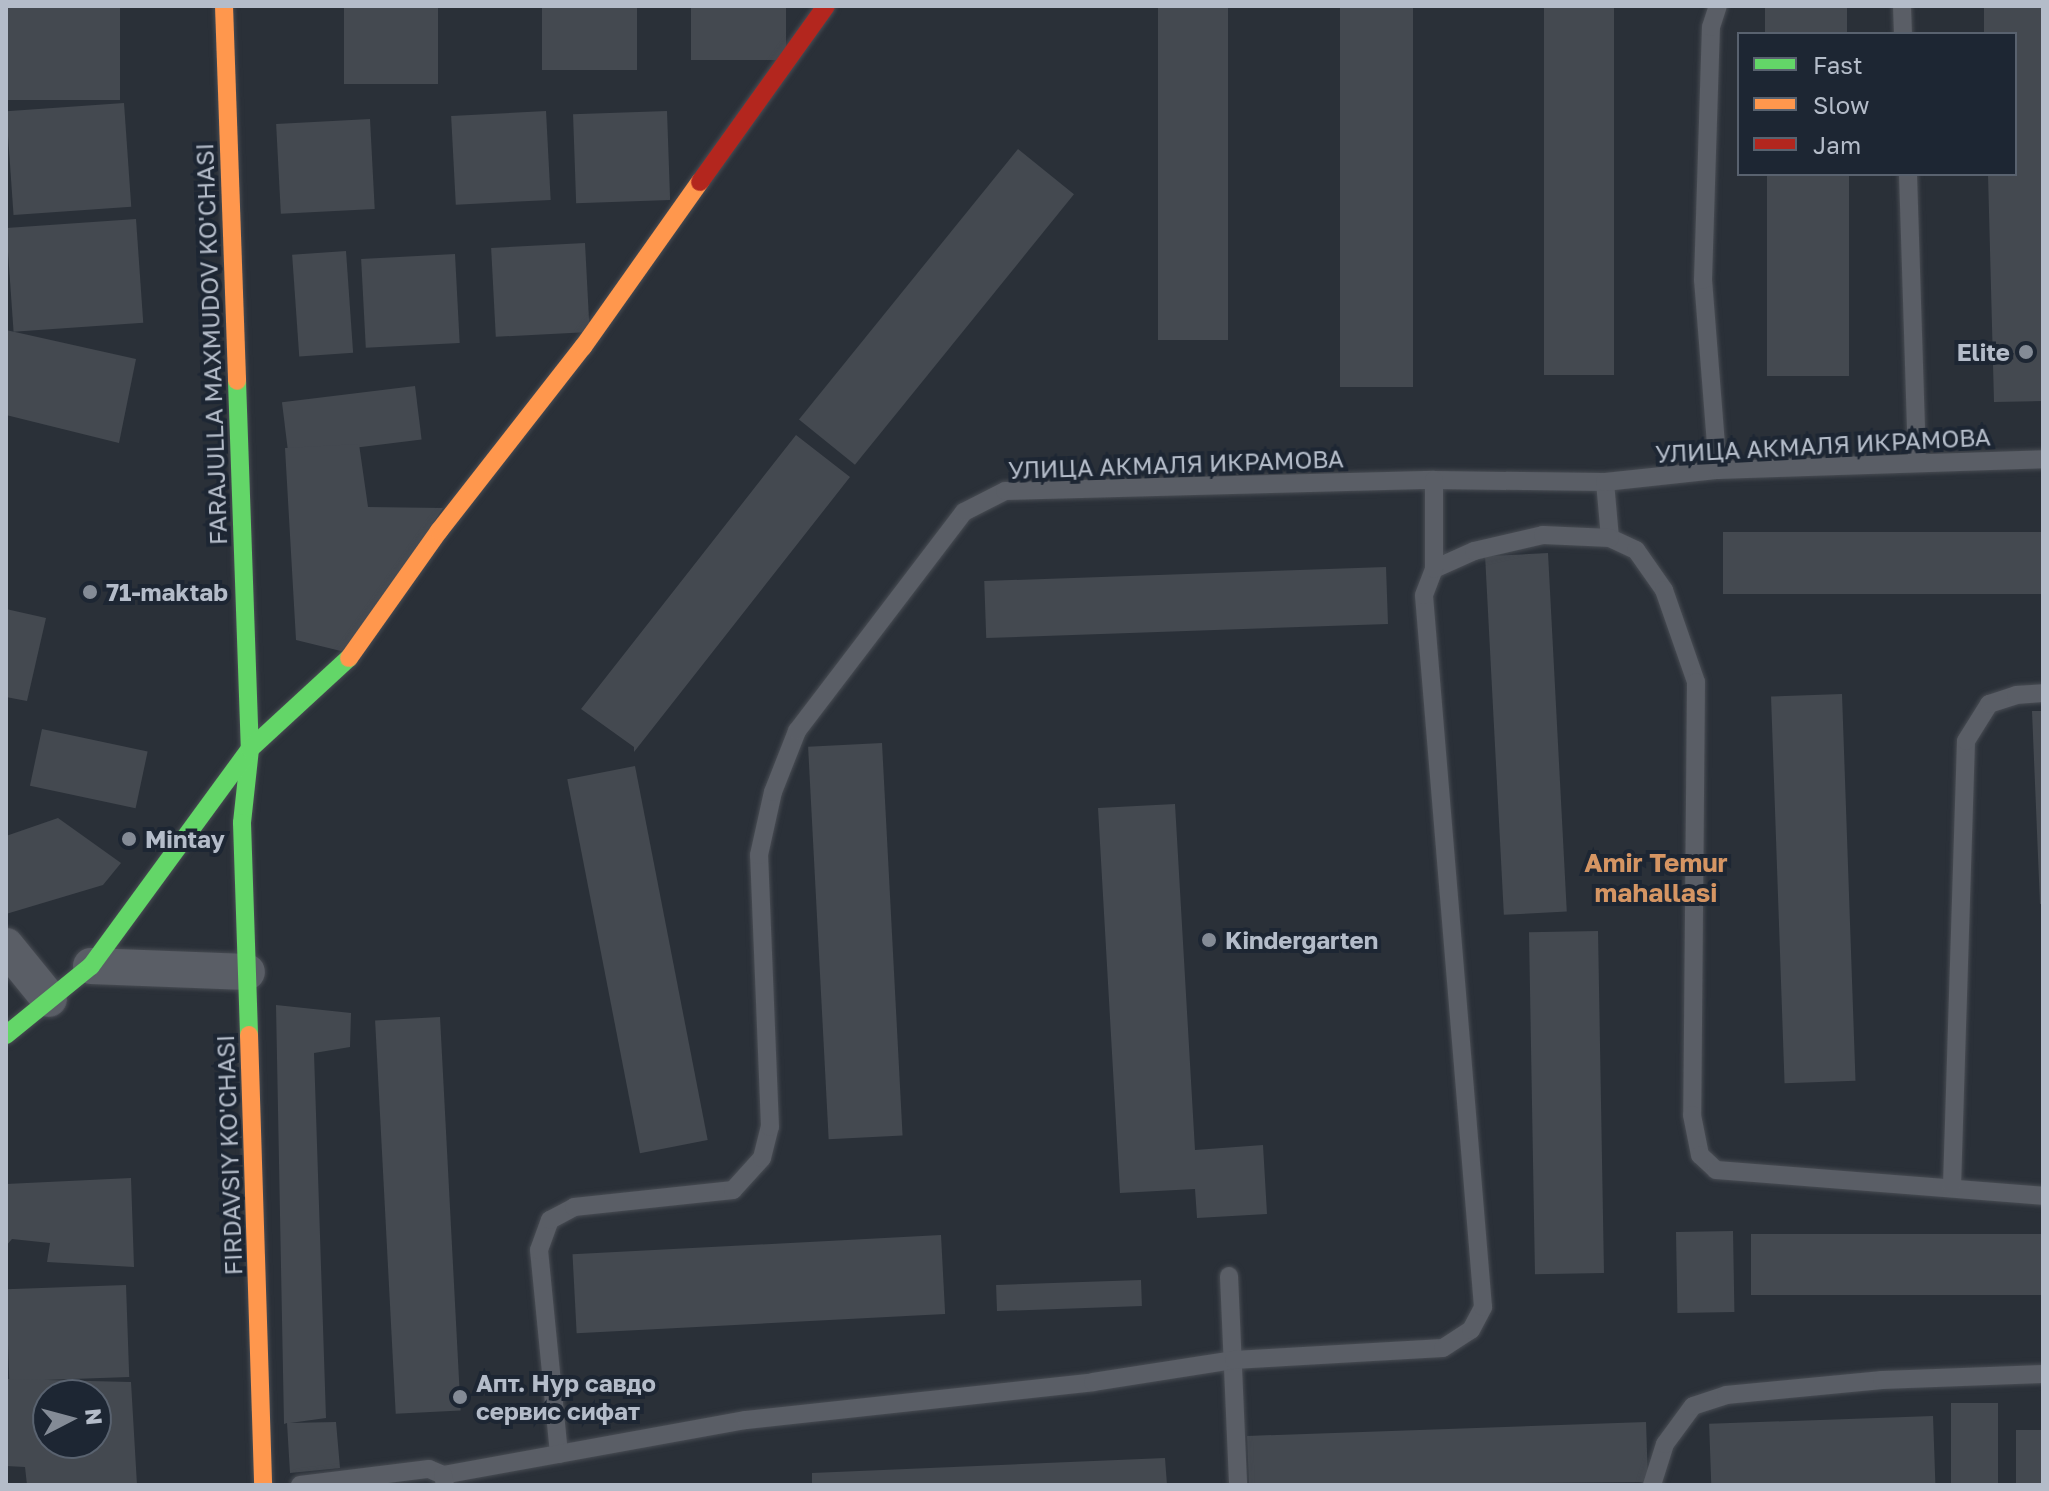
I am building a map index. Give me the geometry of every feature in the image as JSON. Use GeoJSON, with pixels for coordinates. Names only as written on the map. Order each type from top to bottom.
{"type":"FeatureCollection","features":[{"type":"Feature","properties":{"kind":"main road","name":"FARAJULLA MAXMUDOV KO'CHASI"},"geometry":{"type":"LineString","coordinates":[[224,6],[250,749],[242,823]]}},
{"type":"Feature","properties":{"kind":"main road"},"geometry":{"type":"LineString","coordinates":[[6,1035],[91,966],[250,749],[347,660],[439,531],[583,347],[826,6]]}},
{"type":"Feature","properties":{"kind":"main road","name":"FIRDAVSIY KO'CHASI"},"geometry":{"type":"LineString","coordinates":[[242,823],[263,1485]]}},
{"type":"Feature","properties":{"kind":"street"},"geometry":{"type":"LineString","coordinates":[[6,946],[49,999]]}},
{"type":"Feature","properties":{"kind":"street"},"geometry":{"type":"LineString","coordinates":[[91,966],[247,972]]}},
{"type":"Feature","properties":{"kind":"lane"},"geometry":{"type":"LineString","coordinates":[[1718,6],[1711,27],[1703,280],[1718,470]]}},
{"type":"Feature","properties":{"kind":"lane"},"geometry":{"type":"LineString","coordinates":[[1902,6],[1903,32]]}},
{"type":"Feature","properties":{"kind":"lane"},"geometry":{"type":"LineString","coordinates":[[1908,176],[1917,463]]}},
{"type":"Feature","properties":{"kind":"lane","name":"УЛИЦА АКМАЛЯ ИКРАМОВА"},"geometry":{"type":"LineString","coordinates":[[559,1454],[539,1250],[550,1220],[574,1207],[733,1190],[762,1158],[770,1127],[759,855],[773,792],[797,731],[964,512],[1005,491],[1434,480],[1605,482],[1718,470],[2043,459]]}},
{"type":"Feature","properties":{"kind":"lane"},"geometry":{"type":"LineString","coordinates":[[300,1485],[429,1469],[444,1480],[559,1454],[746,1420],[1093,1382],[1234,1360],[1443,1348],[1471,1330],[1483,1307],[1424,595],[1434,569],[1434,480]]}},
{"type":"Feature","properties":{"kind":"lane"},"geometry":{"type":"LineString","coordinates":[[1605,482],[1610,538]]}},
{"type":"Feature","properties":{"kind":"lane"},"geometry":{"type":"LineString","coordinates":[[1434,569],[1474,551],[1543,535],[1610,538],[1636,550],[1664,590],[1696,682],[1692,1115],[1700,1155],[1716,1170],[1952,1186],[2043,1196]]}},
{"type":"Feature","properties":{"kind":"lane"},"geometry":{"type":"LineString","coordinates":[[1952,1186],[1966,741],[1989,704],[2016,695],[2043,693]]}},
{"type":"Feature","properties":{"kind":"lane"},"geometry":{"type":"LineString","coordinates":[[1229,1276],[1238,1485]]}},
{"type":"Feature","properties":{"kind":"lane"},"geometry":{"type":"LineString","coordinates":[[1652,1485],[1665,1444],[1693,1406],[1726,1395],[1882,1380],[2043,1374]]}},
{"type":"Feature","properties":{"kind":"building"},"geometry":{"type":"Polygon","coordinates":[[[6,6],[120,6],[120,100],[6,100],[6,6]]]}},
{"type":"Feature","properties":{"kind":"building"},"geometry":{"type":"Polygon","coordinates":[[[344,6],[438,6],[438,84],[344,84],[344,6]]]}},
{"type":"Feature","properties":{"kind":"building"},"geometry":{"type":"Polygon","coordinates":[[[542,6],[637,6],[637,70],[542,70],[542,6]]]}},
{"type":"Feature","properties":{"kind":"building"},"geometry":{"type":"Polygon","coordinates":[[[691,6],[786,6],[786,60],[691,60],[691,6]]]}},
{"type":"Feature","properties":{"kind":"building"},"geometry":{"type":"Polygon","coordinates":[[[1158,6],[1228,6],[1228,340],[1158,340],[1158,6]]]}},
{"type":"Feature","properties":{"kind":"building"},"geometry":{"type":"Polygon","coordinates":[[[1340,6],[1413,6],[1413,387],[1340,387],[1340,6]]]}},
{"type":"Feature","properties":{"kind":"building"},"geometry":{"type":"Polygon","coordinates":[[[1544,6],[1614,6],[1614,375],[1544,375],[1544,6]]]}},
{"type":"Feature","properties":{"kind":"building"},"geometry":{"type":"Polygon","coordinates":[[[1765,6],[1847,6],[1847,32],[1765,32],[1765,6]]]}},
{"type":"Feature","properties":{"kind":"building"},"geometry":{"type":"Polygon","coordinates":[[[1984,6],[2043,6],[2043,401],[1994,402],[1988,176],[2017,176],[2017,32],[1984,32],[1984,6]]]}},
{"type":"Feature","properties":{"kind":"building"},"geometry":{"type":"Polygon","coordinates":[[[124,103],[131,207],[14,215],[6,111],[124,103]]]}},
{"type":"Feature","properties":{"kind":"building"},"geometry":{"type":"Polygon","coordinates":[[[546,111],[551,200],[456,205],[451,116],[546,111]]]}},
{"type":"Feature","properties":{"kind":"building"},"geometry":{"type":"Polygon","coordinates":[[[667,111],[670,200],[576,203],[573,114],[667,111]]]}},
{"type":"Feature","properties":{"kind":"building"},"geometry":{"type":"Polygon","coordinates":[[[370,119],[375,209],[281,214],[276,124],[370,119]]]}},
{"type":"Feature","properties":{"kind":"building"},"geometry":{"type":"Polygon","coordinates":[[[1018,149],[1074,194],[855,465],[799,419],[1018,149]]]}},
{"type":"Feature","properties":{"kind":"building"},"geometry":{"type":"Polygon","coordinates":[[[1767,176],[1849,176],[1849,376],[1767,376],[1767,176]]]}},
{"type":"Feature","properties":{"kind":"building"},"geometry":{"type":"Polygon","coordinates":[[[136,219],[143,323],[14,332],[6,228],[136,219]]]}},
{"type":"Feature","properties":{"kind":"building"},"geometry":{"type":"Polygon","coordinates":[[[585,243],[590,332],[496,337],[491,248],[585,243]]]}},
{"type":"Feature","properties":{"kind":"building"},"geometry":{"type":"Polygon","coordinates":[[[346,251],[353,353],[299,357],[292,255],[346,251]]]}},
{"type":"Feature","properties":{"kind":"building"},"geometry":{"type":"Polygon","coordinates":[[[455,254],[460,343],[366,348],[361,259],[455,254]]]}},
{"type":"Feature","properties":{"kind":"building"},"geometry":{"type":"Polygon","coordinates":[[[6,330],[136,359],[119,443],[6,415],[6,330]]]}},
{"type":"Feature","properties":{"kind":"building"},"geometry":{"type":"Polygon","coordinates":[[[415,386],[422,440],[289,456],[282,402],[415,386]]]}},
{"type":"Feature","properties":{"kind":"building"},"geometry":{"type":"Polygon","coordinates":[[[796,435],[850,477],[634,752],[634,747],[581,709],[796,435]]]}},
{"type":"Feature","properties":{"kind":"building"},"geometry":{"type":"Polygon","coordinates":[[[359,444],[368,507],[443,508],[349,653],[296,640],[285,448],[359,444]]]}},
{"type":"Feature","properties":{"kind":"building"},"geometry":{"type":"Polygon","coordinates":[[[1723,532],[2043,532],[2043,594],[1723,594],[1723,532]]]}},
{"type":"Feature","properties":{"kind":"building"},"geometry":{"type":"Polygon","coordinates":[[[1548,553],[1567,912],[1504,915],[1485,556],[1548,553]]]}},
{"type":"Feature","properties":{"kind":"building"},"geometry":{"type":"Polygon","coordinates":[[[1386,567],[1388,624],[986,638],[984,581],[1386,567]]]}},
{"type":"Feature","properties":{"kind":"building"},"geometry":{"type":"Polygon","coordinates":[[[6,609],[46,618],[27,701],[6,697],[6,609]]]}},
{"type":"Feature","properties":{"kind":"building"},"geometry":{"type":"Polygon","coordinates":[[[1842,694],[1856,1081],[1785,1083],[1771,696],[1842,694]]]}},
{"type":"Feature","properties":{"kind":"building"},"geometry":{"type":"Polygon","coordinates":[[[2032,711],[2043,711],[2043,904],[2040,904],[2032,711]]]}},
{"type":"Feature","properties":{"kind":"building"},"geometry":{"type":"Polygon","coordinates":[[[42,729],[148,751],[136,808],[30,786],[42,729]]]}},
{"type":"Feature","properties":{"kind":"building"},"geometry":{"type":"Polygon","coordinates":[[[882,743],[903,1135],[829,1139],[808,747],[882,743]]]}},
{"type":"Feature","properties":{"kind":"building"},"geometry":{"type":"Polygon","coordinates":[[[635,766],[708,1140],[640,1153],[567,779],[635,766]]]}},
{"type":"Feature","properties":{"kind":"building"},"geometry":{"type":"Polygon","coordinates":[[[1175,804],[1195,1150],[1263,1145],[1267,1214],[1197,1218],[1195,1189],[1120,1193],[1098,808],[1175,804]]]}},
{"type":"Feature","properties":{"kind":"building"},"geometry":{"type":"Polygon","coordinates":[[[58,818],[121,863],[103,885],[6,914],[6,836],[58,818]]]}},
{"type":"Feature","properties":{"kind":"building"},"geometry":{"type":"Polygon","coordinates":[[[1598,931],[1604,1273],[1535,1274],[1529,932],[1598,931]]]}},
{"type":"Feature","properties":{"kind":"building"},"geometry":{"type":"Polygon","coordinates":[[[276,1005],[351,1013],[350,1047],[314,1053],[326,1418],[290,1423],[336,1422],[340,1468],[290,1473],[287,1423],[284,1424],[276,1005]]]}},
{"type":"Feature","properties":{"kind":"building"},"geometry":{"type":"Polygon","coordinates":[[[440,1017],[461,1410],[396,1414],[375,1020],[440,1017]]]}},
{"type":"Feature","properties":{"kind":"building"},"geometry":{"type":"Polygon","coordinates":[[[131,1178],[134,1267],[47,1262],[50,1243],[12,1239],[6,1246],[6,1184],[131,1178]]]}},
{"type":"Feature","properties":{"kind":"building"},"geometry":{"type":"Polygon","coordinates":[[[1733,1231],[1734,1312],[1677,1313],[1676,1232],[1733,1231]]]}},
{"type":"Feature","properties":{"kind":"building"},"geometry":{"type":"Polygon","coordinates":[[[1751,1234],[2043,1234],[2043,1295],[1751,1295],[1751,1234]]]}},
{"type":"Feature","properties":{"kind":"building"},"geometry":{"type":"Polygon","coordinates":[[[941,1235],[945,1314],[577,1333],[573,1254],[941,1235]]]}},
{"type":"Feature","properties":{"kind":"building"},"geometry":{"type":"Polygon","coordinates":[[[1141,1280],[1142,1306],[997,1311],[996,1285],[1141,1280]]]}},
{"type":"Feature","properties":{"kind":"building"},"geometry":{"type":"Polygon","coordinates":[[[126,1285],[129,1377],[9,1381],[6,1289],[126,1285]]]}},
{"type":"Feature","properties":{"kind":"building"},"geometry":{"type":"Polygon","coordinates":[[[6,1379],[32,1380],[32,1459],[112,1459],[112,1382],[131,1382],[137,1485],[27,1485],[25,1467],[6,1466],[6,1379]]]}},
{"type":"Feature","properties":{"kind":"building"},"geometry":{"type":"Polygon","coordinates":[[[1951,1403],[1998,1403],[1998,1485],[1951,1485],[1951,1403]]]}},
{"type":"Feature","properties":{"kind":"building"},"geometry":{"type":"Polygon","coordinates":[[[1933,1416],[1935,1485],[1711,1485],[1709,1424],[1933,1416]]]}},
{"type":"Feature","properties":{"kind":"building"},"geometry":{"type":"Polygon","coordinates":[[[1646,1422],[1648,1482],[1249,1485],[1247,1436],[1646,1422]]]}},
{"type":"Feature","properties":{"kind":"building"},"geometry":{"type":"Polygon","coordinates":[[[2016,1430],[2043,1430],[2043,1485],[2016,1485],[2016,1430]]]}},
{"type":"Feature","properties":{"kind":"building"},"geometry":{"type":"Polygon","coordinates":[[[1165,1458],[1167,1485],[812,1485],[812,1473],[1165,1458]]]}},
{"type":"Feature","properties":{"kind":"traffic: fast"},"geometry":{"type":"LineString","coordinates":[[237,381],[250,749],[242,823],[249,1035]]}},
{"type":"Feature","properties":{"kind":"traffic: fast"},"geometry":{"type":"LineString","coordinates":[[6,1035],[91,966],[250,749],[349,658]]}},
{"type":"Feature","properties":{"kind":"traffic: slow"},"geometry":{"type":"LineString","coordinates":[[224,6],[237,381]]}},
{"type":"Feature","properties":{"kind":"traffic: slow"},"geometry":{"type":"LineString","coordinates":[[349,658],[439,531],[583,347],[700,182]]}},
{"type":"Feature","properties":{"kind":"traffic: slow"},"geometry":{"type":"LineString","coordinates":[[249,1035],[263,1485]]}},
{"type":"Feature","properties":{"kind":"traffic: jam"},"geometry":{"type":"LineString","coordinates":[[700,182],[826,6]]}},
{"type":"Feature","properties":{"kind":"place","name":"Elite"},"geometry":{"type":"Point","coordinates":[2026,352]}},
{"type":"Feature","properties":{"kind":"place","name":"71-maktab"},"geometry":{"type":"Point","coordinates":[90,592]}},
{"type":"Feature","properties":{"kind":"place","name":"Mintay"},"geometry":{"type":"Point","coordinates":[129,839]}},
{"type":"Feature","properties":{"kind":"place","name":"Kindergarten"},"geometry":{"type":"Point","coordinates":[1209,940]}},
{"type":"Feature","properties":{"kind":"place","name":"Апт. Нур савдо сервис сифат"},"geometry":{"type":"Point","coordinates":[460,1397]}},
{"type":"Feature","properties":{"kind":"district","name":"Amir Temur mahallasi"},"geometry":{"type":"Point","coordinates":[1656,878]}}]}
